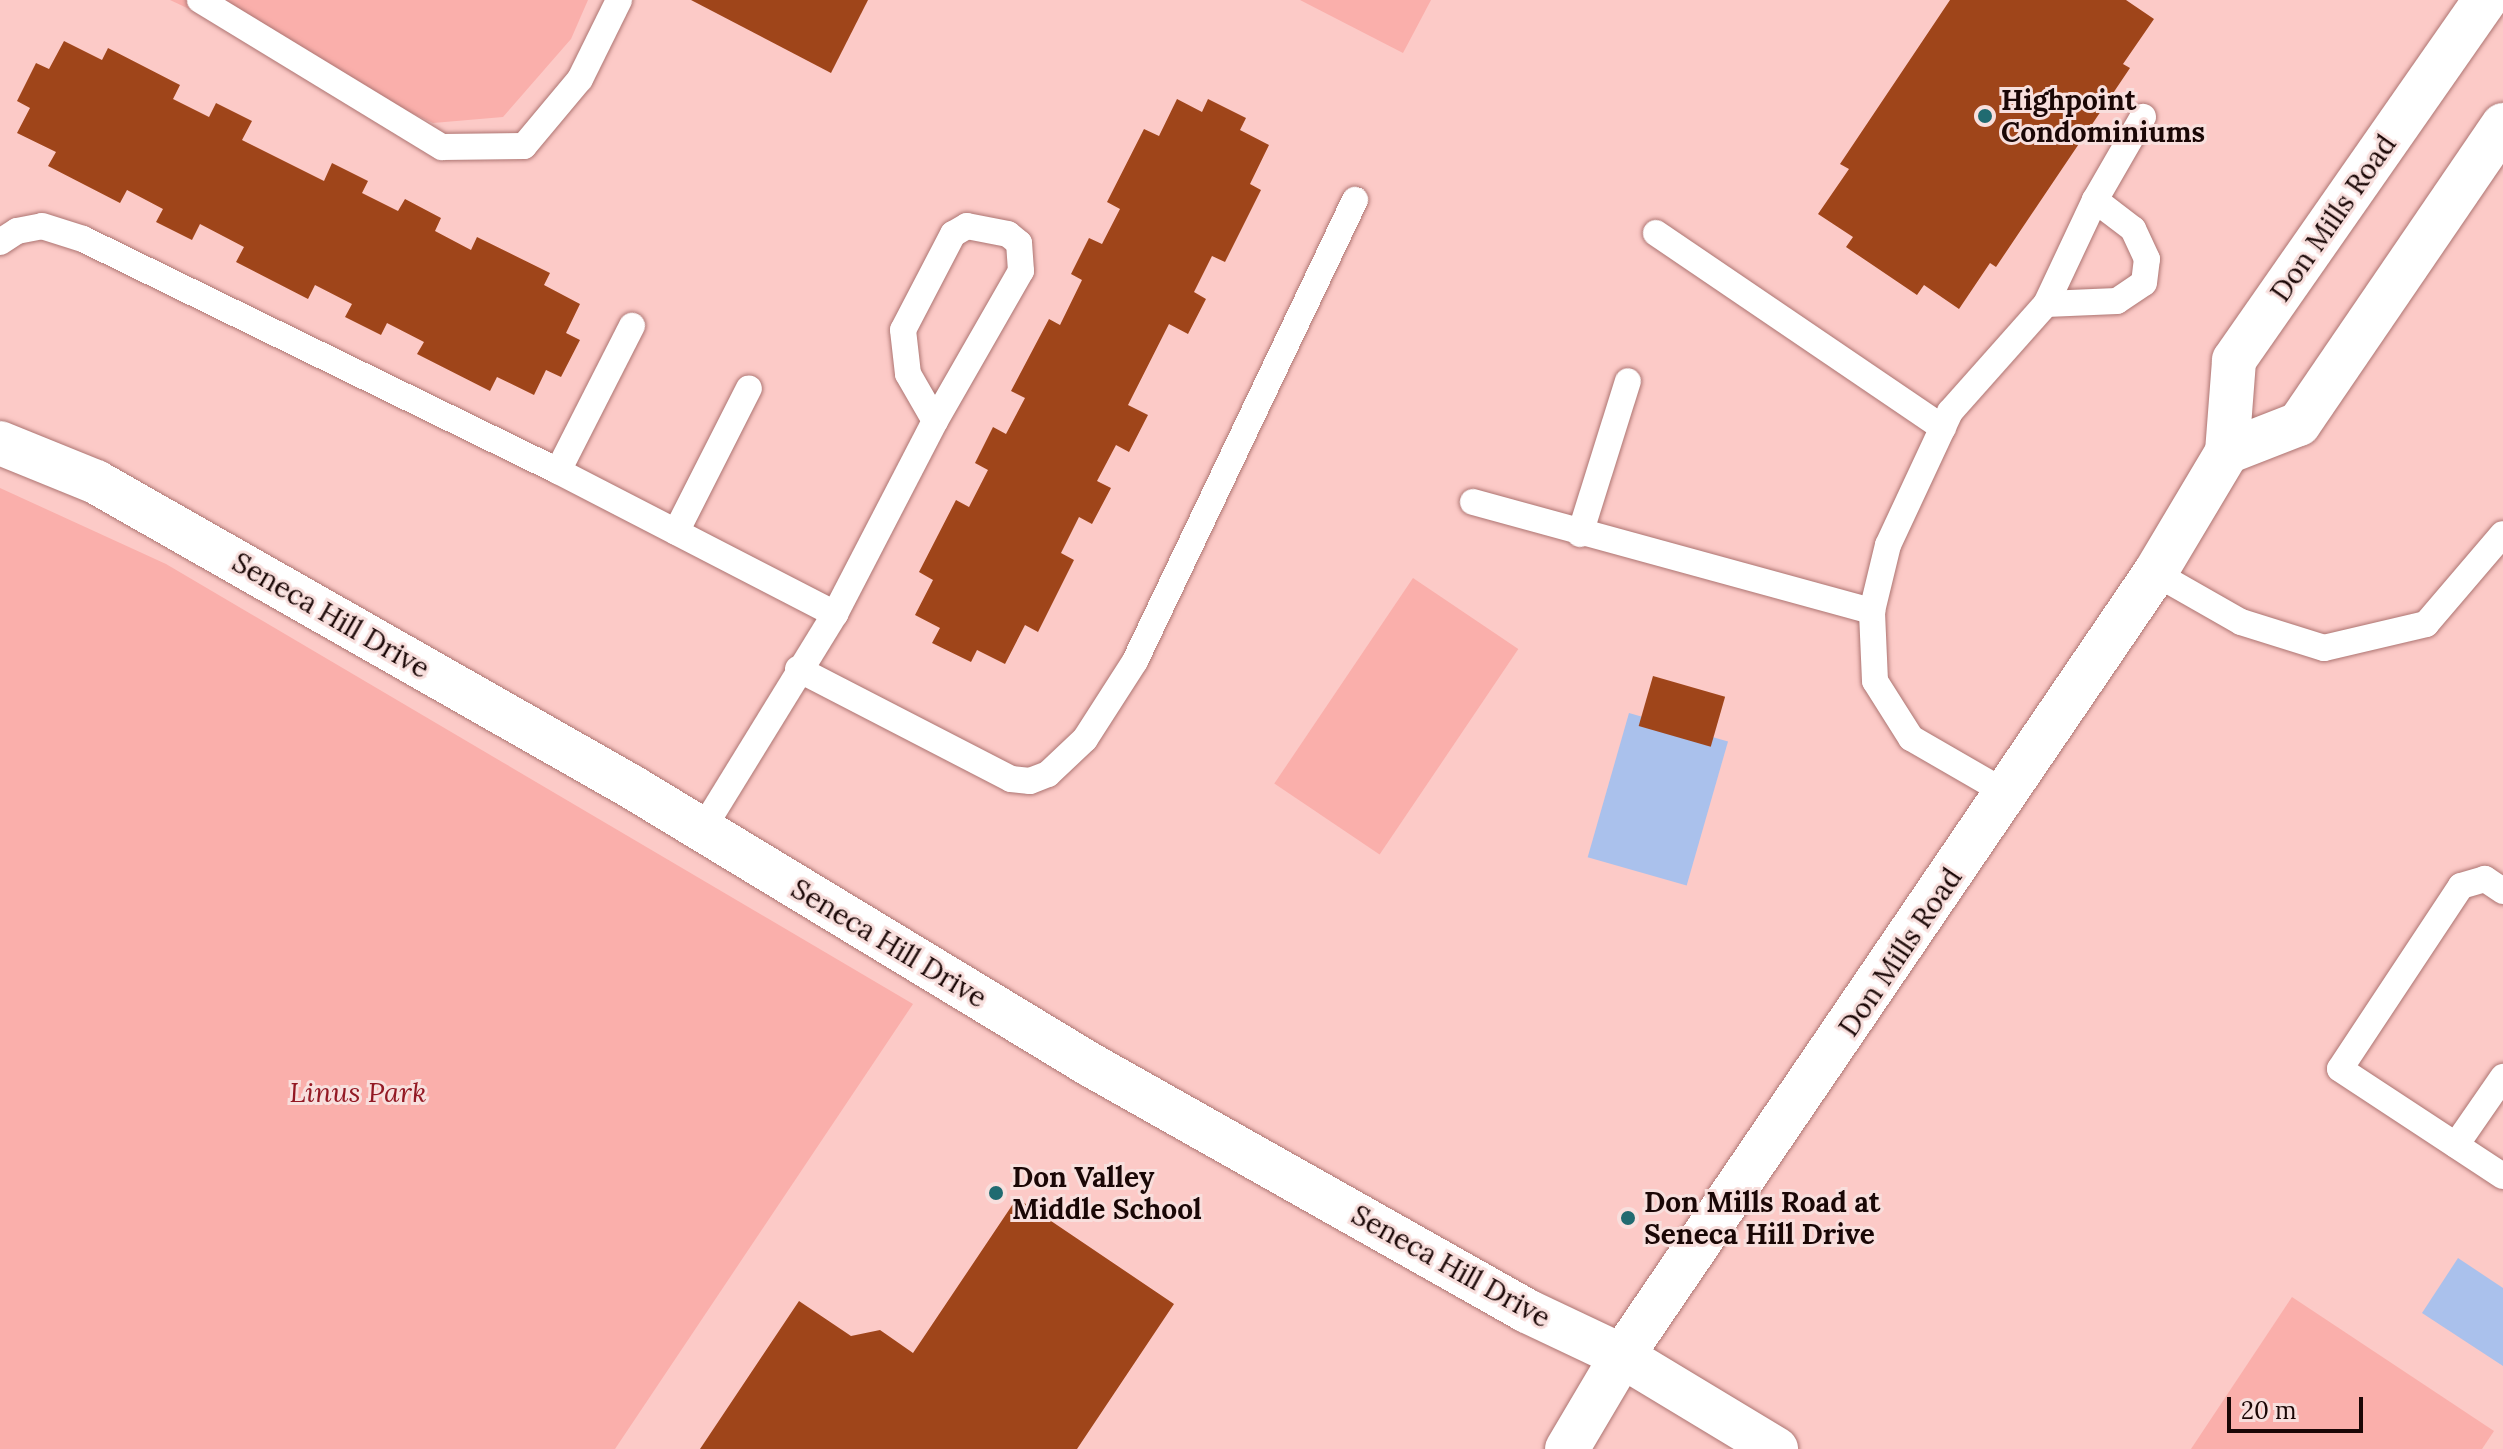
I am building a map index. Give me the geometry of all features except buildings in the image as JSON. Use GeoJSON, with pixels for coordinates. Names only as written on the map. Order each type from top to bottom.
{"type":"FeatureCollection","features":[{"type":"Feature","properties":{"kind":"main road","name":"Don Mills Road"},"geometry":{"type":"LineString","coordinates":[[1567,1449],[1622,1356],[2008,794],[2155,573],[2227,452],[2234,360],[2485,0]]}},
{"type":"Feature","properties":{"kind":"main road"},"geometry":{"type":"LineString","coordinates":[[2227,452],[2299,424],[2503,125]]}},
{"type":"Feature","properties":{"kind":"main road","name":"Seneca Hill Drive"},"geometry":{"type":"LineString","coordinates":[[0,443],[96,482],[702,830],[1102,1072],[1527,1311],[1622,1356],[1776,1449]]}},
{"type":"Feature","properties":{"kind":"lane"},"geometry":{"type":"LineString","coordinates":[[200,0],[442,147],[524,146],[580,79],[619,0]]}},
{"type":"Feature","properties":{"kind":"lane"},"geometry":{"type":"LineString","coordinates":[[2008,794],[1911,738],[1875,681],[1872,611],[1888,545],[1950,412],[2046,304],[2095,200],[2143,117]]}},
{"type":"Feature","properties":{"kind":"lane"},"geometry":{"type":"LineString","coordinates":[[798,669],[1011,779],[1030,781],[1048,774],[1085,739],[1135,661],[1355,200]]}},
{"type":"Feature","properties":{"kind":"lane"},"geometry":{"type":"LineString","coordinates":[[2046,304],[2117,301],[2144,283],[2147,259],[2133,229],[2095,200]]}},
{"type":"Feature","properties":{"kind":"lane"},"geometry":{"type":"LineString","coordinates":[[0,242],[17,231],[42,226],[83,239],[558,471],[835,614]]}},
{"type":"Feature","properties":{"kind":"lane"},"geometry":{"type":"LineString","coordinates":[[702,830],[798,669],[835,614],[935,421],[1021,271],[1019,243],[1008,234],[967,226],[953,234],[903,330],[908,374],[935,421]]}},
{"type":"Feature","properties":{"kind":"lane"},"geometry":{"type":"LineString","coordinates":[[1656,233],[1943,428]]}},
{"type":"Feature","properties":{"kind":"lane"},"geometry":{"type":"LineString","coordinates":[[558,471],[632,326]]}},
{"type":"Feature","properties":{"kind":"lane"},"geometry":{"type":"LineString","coordinates":[[1580,534],[1628,381]]}},
{"type":"Feature","properties":{"kind":"lane"},"geometry":{"type":"LineString","coordinates":[[676,532],[749,388]]}},
{"type":"Feature","properties":{"kind":"lane"},"geometry":{"type":"LineString","coordinates":[[1473,502],[1580,534],[1872,611]]}},
{"type":"Feature","properties":{"kind":"lane"},"geometry":{"type":"LineString","coordinates":[[2155,573],[2241,622],[2324,648],[2426,624],[2503,534]]}},
{"type":"Feature","properties":{"kind":"lane"},"geometry":{"type":"LineString","coordinates":[[2503,891],[2485,879],[2461,886],[2340,1069],[2503,1176]]}},
{"type":"Feature","properties":{"kind":"lane"},"geometry":{"type":"LineString","coordinates":[[2456,1145],[2503,1077]]}},
{"type":"Feature","properties":{"kind":"green space"},"geometry":{"type":"Polygon","coordinates":[[[170,0],[588,0],[571,39],[503,117],[433,123],[170,0]]]}},
{"type":"Feature","properties":{"kind":"green space"},"geometry":{"type":"Polygon","coordinates":[[[1300,0],[1431,0],[1403,53],[1300,0]]]}},
{"type":"Feature","properties":{"kind":"green space","name":"Linus Park"},"geometry":{"type":"Polygon","coordinates":[[[0,488],[166,564],[913,1004],[615,1449],[0,1449],[0,488]]]}},
{"type":"Feature","properties":{"kind":"green space"},"geometry":{"type":"Polygon","coordinates":[[[1413,578],[1518,649],[1380,855],[1274,784],[1413,578]]]}},
{"type":"Feature","properties":{"kind":"green space"},"geometry":{"type":"Polygon","coordinates":[[[2292,1297],[2494,1431],[2482,1449],[2191,1449],[2292,1297]]]}},
{"type":"Feature","properties":{"kind":"water"},"geometry":{"type":"Polygon","coordinates":[[[1629,713],[1728,741],[1687,886],[1588,857],[1629,713]]]}},
{"type":"Feature","properties":{"kind":"water"},"geometry":{"type":"Polygon","coordinates":[[[2458,1258],[2503,1288],[2503,1366],[2422,1313],[2458,1258]]]}},
{"type":"Feature","properties":{"kind":"place","name":"Highpoint Condominiums"},"geometry":{"type":"Point","coordinates":[1985,116]}},
{"type":"Feature","properties":{"kind":"place","name":"Don Valley Middle School"},"geometry":{"type":"Point","coordinates":[996,1193]}},
{"type":"Feature","properties":{"kind":"place","name":"Don Mills Road at Seneca Hill Drive"},"geometry":{"type":"Point","coordinates":[1628,1218]}}]}
